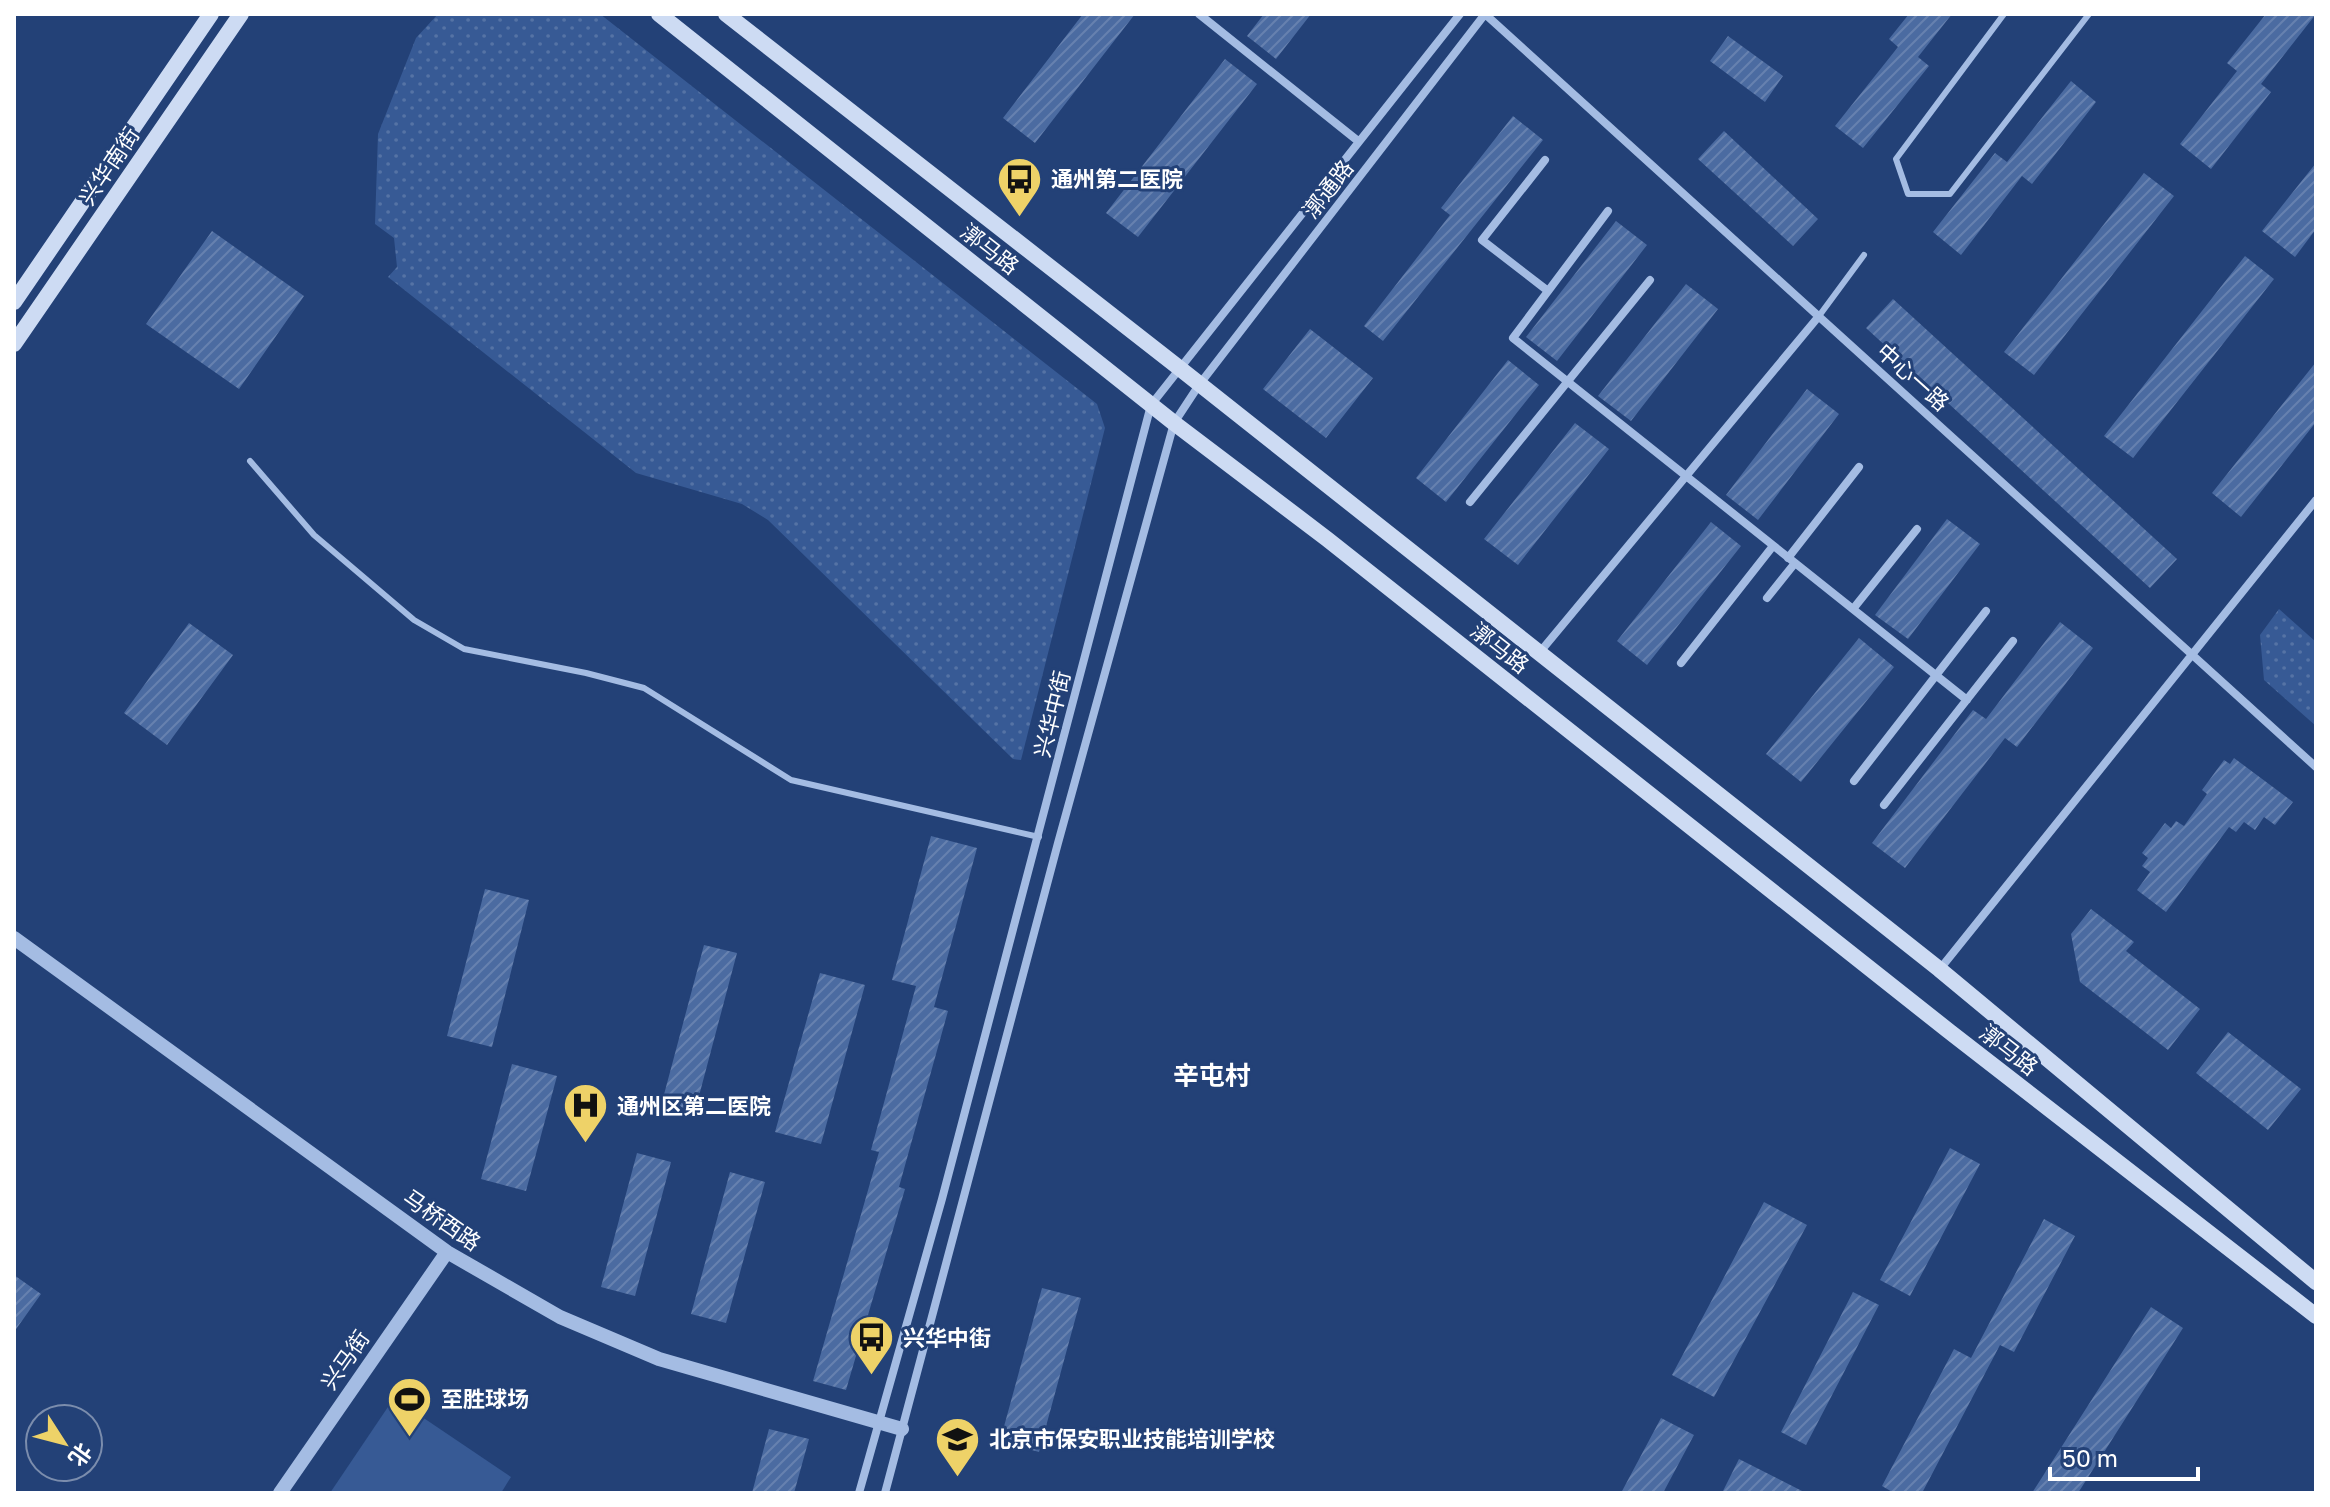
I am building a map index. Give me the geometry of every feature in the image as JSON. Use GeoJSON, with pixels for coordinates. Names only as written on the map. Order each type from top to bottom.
{"type":"FeatureCollection","features":[{"type":"Feature","properties":{"kind":"main road","name":"兴华南街"},"geometry":{"type":"LineString","coordinates":[[14,302],[211,14]]}},
{"type":"Feature","properties":{"kind":"main road","name":"兴华南街"},"geometry":{"type":"LineString","coordinates":[[14,344],[241,14]]}},
{"type":"Feature","properties":{"kind":"main road","name":"漷马路"},"geometry":{"type":"LineString","coordinates":[[659,14],[1151,405],[1327,539],[1963,1042],[2316,1316]]}},
{"type":"Feature","properties":{"kind":"main road","name":"漷马路"},"geometry":{"type":"LineString","coordinates":[[726,14],[1939,969],[2316,1282]]}},
{"type":"Feature","properties":{"kind":"street"},"geometry":{"type":"LineString","coordinates":[[1199,14],[1358,141]]}},
{"type":"Feature","properties":{"kind":"street","name":"漷通路"},"geometry":{"type":"LineString","coordinates":[[1178,367],[1460,14]]}},
{"type":"Feature","properties":{"kind":"street","name":"漷通路"},"geometry":{"type":"LineString","coordinates":[[1199,385],[1485,14]]}},
{"type":"Feature","properties":{"kind":"street","name":"中心一路"},"geometry":{"type":"LineString","coordinates":[[1485,14],[2316,767]]}},
{"type":"Feature","properties":{"kind":"street"},"geometry":{"type":"LineString","coordinates":[[1545,160],[1482,240],[1548,291]]}},
{"type":"Feature","properties":{"kind":"street"},"geometry":{"type":"LineString","coordinates":[[1608,211],[1513,338],[1967,700]]}},
{"type":"Feature","properties":{"kind":"street"},"geometry":{"type":"LineString","coordinates":[[1470,502],[1650,280]]}},
{"type":"Feature","properties":{"kind":"street"},"geometry":{"type":"LineString","coordinates":[[1540,652],[1819,316]]}},
{"type":"Feature","properties":{"kind":"street","name":"兴华中街"},"geometry":{"type":"LineString","coordinates":[[859,1493],[1039,837],[1151,405],[1178,367]]}},
{"type":"Feature","properties":{"kind":"street","name":"兴华中街"},"geometry":{"type":"LineString","coordinates":[[885,1493],[1058,843],[1174,423],[1199,385]]}},
{"type":"Feature","properties":{"kind":"street"},"geometry":{"type":"LineString","coordinates":[[1767,598],[1859,467]]}},
{"type":"Feature","properties":{"kind":"street"},"geometry":{"type":"LineString","coordinates":[[1939,969],[2316,500]]}},
{"type":"Feature","properties":{"kind":"street"},"geometry":{"type":"LineString","coordinates":[[1853,609],[1917,529]]}},
{"type":"Feature","properties":{"kind":"street"},"geometry":{"type":"LineString","coordinates":[[1681,663],[1773,546]]}},
{"type":"Feature","properties":{"kind":"street"},"geometry":{"type":"LineString","coordinates":[[1854,781],[1986,611]]}},
{"type":"Feature","properties":{"kind":"street"},"geometry":{"type":"LineString","coordinates":[[1884,805],[2013,641]]}},
{"type":"Feature","properties":{"kind":"street","name":"马桥西路"},"geometry":{"type":"LineString","coordinates":[[14,938],[447,1252],[547,1311],[647,1354],[902,1429]]}},
{"type":"Feature","properties":{"kind":"street","name":"兴马街"},"geometry":{"type":"LineString","coordinates":[[280,1493],[447,1252]]}},
{"type":"Feature","properties":{"kind":"lane"},"geometry":{"type":"LineString","coordinates":[[2004,14],[1896,159],[1908,194],[1950,194],[2089,14]]}},
{"type":"Feature","properties":{"kind":"lane"},"geometry":{"type":"LineString","coordinates":[[1819,316],[1864,255]]}},
{"type":"Feature","properties":{"kind":"lane"},"geometry":{"type":"LineString","coordinates":[[250,461],[314,535],[414,620],[464,649],[644,688],[791,780],[1039,837]]}},
{"type":"Feature","properties":{"kind":"shaded area"},"geometry":{"type":"Polygon","coordinates":[[[438,14],[600,14],[1097,404],[1105,428],[1021,760],[1013,759],[768,520],[742,504],[636,473],[388,277],[397,267],[394,238],[375,224],[378,134],[416,38],[438,14]]]}},
{"type":"Feature","properties":{"kind":"shaded area"},"geometry":{"type":"Polygon","coordinates":[[[2279,609],[2316,642],[2316,726],[2264,680],[2260,635],[2279,609]]]}},
{"type":"Feature","properties":{"kind":"shaded area","name":"至胜球场"},"geometry":{"type":"Polygon","coordinates":[[[394,1398],[511,1477],[501,1493],[330,1493],[394,1398]]]}},
{"type":"Feature","properties":{"kind":"building"},"geometry":{"type":"Polygon","coordinates":[[[1083,14],[1135,14],[1035,143],[1003,118],[1083,14]]]}},
{"type":"Feature","properties":{"kind":"building"},"geometry":{"type":"Polygon","coordinates":[[[1264,14],[1311,14],[1276,59],[1247,36],[1264,14]]]}},
{"type":"Feature","properties":{"kind":"building"},"geometry":{"type":"Polygon","coordinates":[[[1909,14],[1952,14],[1918,57],[1929,66],[1863,148],[1835,126],[1898,47],[1889,39],[1909,14]]]}},
{"type":"Feature","properties":{"kind":"building"},"geometry":{"type":"Polygon","coordinates":[[[2266,14],[2316,14],[2261,84],[2271,92],[2211,169],[2180,144],[2237,71],[2227,63],[2266,14]]]}},
{"type":"Feature","properties":{"kind":"building"},"geometry":{"type":"Polygon","coordinates":[[[1728,36],[1783,76],[1765,102],[1710,61],[1728,36]]]}},
{"type":"Feature","properties":{"kind":"building"},"geometry":{"type":"Polygon","coordinates":[[[1225,59],[1257,84],[1138,237],[1106,213],[1225,59]]]}},
{"type":"Feature","properties":{"kind":"building"},"geometry":{"type":"Polygon","coordinates":[[[2071,81],[2096,102],[2032,184],[2022,176],[1961,255],[1933,232],[1995,153],[2007,162],[2071,81]]]}},
{"type":"Feature","properties":{"kind":"building"},"geometry":{"type":"Polygon","coordinates":[[[1513,116],[1543,140],[1383,341],[1364,326],[1450,215],[1441,208],[1513,116]]]}},
{"type":"Feature","properties":{"kind":"building"},"geometry":{"type":"Polygon","coordinates":[[[1724,131],[1818,219],[1793,246],[1698,159],[1724,131]]]}},
{"type":"Feature","properties":{"kind":"building"},"geometry":{"type":"Polygon","coordinates":[[[2316,163],[2316,229],[2295,257],[2262,231],[2316,163]]]}},
{"type":"Feature","properties":{"kind":"building"},"geometry":{"type":"Polygon","coordinates":[[[2144,173],[2174,196],[2034,375],[2004,352],[2144,173]]]}},
{"type":"Feature","properties":{"kind":"building"},"geometry":{"type":"Polygon","coordinates":[[[1616,221],[1647,245],[1557,361],[1526,337],[1616,221]]]}},
{"type":"Feature","properties":{"kind":"building"},"geometry":{"type":"Polygon","coordinates":[[[212,231],[304,296],[239,389],[146,324],[212,231]]]}},
{"type":"Feature","properties":{"kind":"building"},"geometry":{"type":"Polygon","coordinates":[[[2245,256],[2274,279],[2133,458],[2104,436],[2245,256]]]}},
{"type":"Feature","properties":{"kind":"building"},"geometry":{"type":"Polygon","coordinates":[[[1686,284],[1718,309],[1631,421],[1598,396],[1686,284]]]}},
{"type":"Feature","properties":{"kind":"building"},"geometry":{"type":"Polygon","coordinates":[[[1893,299],[2177,559],[2150,588],[1866,328],[1893,299]]]}},
{"type":"Feature","properties":{"kind":"building"},"geometry":{"type":"Polygon","coordinates":[[[1310,329],[1373,378],[1326,438],[1263,389],[1310,329]]]}},
{"type":"Feature","properties":{"kind":"building"},"geometry":{"type":"Polygon","coordinates":[[[1508,360],[1539,385],[1446,502],[1416,478],[1508,360]]]}},
{"type":"Feature","properties":{"kind":"building"},"geometry":{"type":"Polygon","coordinates":[[[2316,362],[2316,422],[2241,517],[2212,493],[2316,362]]]}},
{"type":"Feature","properties":{"kind":"building"},"geometry":{"type":"Polygon","coordinates":[[[1807,389],[1839,414],[1758,520],[1726,495],[1807,389]]]}},
{"type":"Feature","properties":{"kind":"building"},"geometry":{"type":"Polygon","coordinates":[[[1575,423],[1609,449],[1518,565],[1484,539],[1575,423]]]}},
{"type":"Feature","properties":{"kind":"building"},"geometry":{"type":"Polygon","coordinates":[[[1947,519],[1980,544],[1908,639],[1875,615],[1947,519]]]}},
{"type":"Feature","properties":{"kind":"building"},"geometry":{"type":"Polygon","coordinates":[[[1711,522],[1741,546],[1647,665],[1617,641],[1711,522]]]}},
{"type":"Feature","properties":{"kind":"building"},"geometry":{"type":"Polygon","coordinates":[[[2060,622],[2093,648],[2017,747],[2005,738],[1905,868],[1872,843],[1973,710],[1986,719],[2060,622]]]}},
{"type":"Feature","properties":{"kind":"building"},"geometry":{"type":"Polygon","coordinates":[[[189,623],[233,655],[167,745],[124,713],[189,623]]]}},
{"type":"Feature","properties":{"kind":"building"},"geometry":{"type":"Polygon","coordinates":[[[1859,638],[1894,667],[1801,782],[1766,754],[1859,638]]]}},
{"type":"Feature","properties":{"kind":"building"},"geometry":{"type":"Polygon","coordinates":[[[2234,758],[2293,802],[2275,825],[2264,817],[2255,830],[2244,822],[2236,832],[2229,827],[2166,912],[2137,890],[2150,872],[2142,866],[2148,858],[2142,853],[2165,823],[2171,828],[2176,821],[2184,826],[2207,794],[2202,790],[2224,760],[2230,764],[2234,758]]]}},
{"type":"Feature","properties":{"kind":"building"},"geometry":{"type":"Polygon","coordinates":[[[931,836],[977,848],[934,1007],[948,1011],[899,1187],[905,1189],[846,1390],[813,1381],[879,1152],[871,1150],[916,986],[892,980],[931,836]]]}},
{"type":"Feature","properties":{"kind":"building"},"geometry":{"type":"Polygon","coordinates":[[[485,889],[529,900],[492,1047],[447,1036],[485,889]]]}},
{"type":"Feature","properties":{"kind":"building"},"geometry":{"type":"Polygon","coordinates":[[[2091,909],[2134,942],[2126,951],[2200,1009],[2168,1050],[2080,982],[2071,934],[2091,909]]]}},
{"type":"Feature","properties":{"kind":"building"},"geometry":{"type":"Polygon","coordinates":[[[704,945],[737,953],[695,1111],[662,1102],[704,945]]]}},
{"type":"Feature","properties":{"kind":"building"},"geometry":{"type":"Polygon","coordinates":[[[820,973],[865,985],[821,1144],[775,1132],[820,973]]]}},
{"type":"Feature","properties":{"kind":"building"},"geometry":{"type":"Polygon","coordinates":[[[2228,1032],[2301,1089],[2268,1130],[2196,1073],[2228,1032]]]}},
{"type":"Feature","properties":{"kind":"building"},"geometry":{"type":"Polygon","coordinates":[[[512,1064],[557,1076],[526,1191],[481,1179],[512,1064]]]}},
{"type":"Feature","properties":{"kind":"building"},"geometry":{"type":"Polygon","coordinates":[[[1950,1148],[1980,1164],[1910,1296],[1880,1280],[1950,1148]]]}},
{"type":"Feature","properties":{"kind":"building"},"geometry":{"type":"Polygon","coordinates":[[[637,1153],[671,1162],[635,1296],[601,1287],[637,1153]]]}},
{"type":"Feature","properties":{"kind":"building"},"geometry":{"type":"Polygon","coordinates":[[[730,1172],[765,1182],[726,1323],[691,1314],[730,1172]]]}},
{"type":"Feature","properties":{"kind":"building"},"geometry":{"type":"Polygon","coordinates":[[[1764,1202],[1807,1225],[1714,1397],[1672,1375],[1764,1202]]]}},
{"type":"Feature","properties":{"kind":"building"},"geometry":{"type":"Polygon","coordinates":[[[2044,1219],[2075,1236],[2014,1352],[2000,1345],[1922,1493],[1894,1493],[1882,1486],[1954,1349],[1971,1358],[2044,1219]]]}},
{"type":"Feature","properties":{"kind":"building"},"geometry":{"type":"Polygon","coordinates":[[[14,1275],[41,1294],[14,1332],[14,1275]]]}},
{"type":"Feature","properties":{"kind":"building"},"geometry":{"type":"Polygon","coordinates":[[[1042,1288],[1081,1298],[1039,1452],[1000,1441],[1042,1288]]]}},
{"type":"Feature","properties":{"kind":"building"},"geometry":{"type":"Polygon","coordinates":[[[1853,1292],[1879,1305],[1806,1445],[1781,1432],[1853,1292]]]}},
{"type":"Feature","properties":{"kind":"building"},"geometry":{"type":"Polygon","coordinates":[[[2151,1307],[2183,1328],[2078,1493],[2032,1493],[2151,1307]]]}},
{"type":"Feature","properties":{"kind":"building"},"geometry":{"type":"Polygon","coordinates":[[[1661,1418],[1694,1435],[1663,1493],[1621,1493],[1661,1418]]]}},
{"type":"Feature","properties":{"kind":"building"},"geometry":{"type":"Polygon","coordinates":[[[769,1429],[809,1439],[794,1493],[752,1493],[769,1429]]]}},
{"type":"Feature","properties":{"kind":"building"},"geometry":{"type":"Polygon","coordinates":[[[1739,1459],[1806,1493],[1722,1493],[1739,1459]]]}},
{"type":"Feature","properties":{"kind":"place","name":"通州第二医院"},"geometry":{"type":"Point","coordinates":[1020,218]}},
{"type":"Feature","properties":{"kind":"place","name":"通州区第二医院"},"geometry":{"type":"Point","coordinates":[586,1145]}},
{"type":"Feature","properties":{"kind":"place","name":"兴华中街"},"geometry":{"type":"Point","coordinates":[872,1377]}},
{"type":"Feature","properties":{"kind":"place","name":"至胜球场"},"geometry":{"type":"Point","coordinates":[410,1438]}},
{"type":"Feature","properties":{"kind":"place","name":"北京市保安职业技能培训学校"},"geometry":{"type":"Point","coordinates":[958,1478]}},
{"type":"Feature","properties":{"kind":"district","name":"辛屯村"},"geometry":{"type":"Point","coordinates":[1212,1076]}}]}
